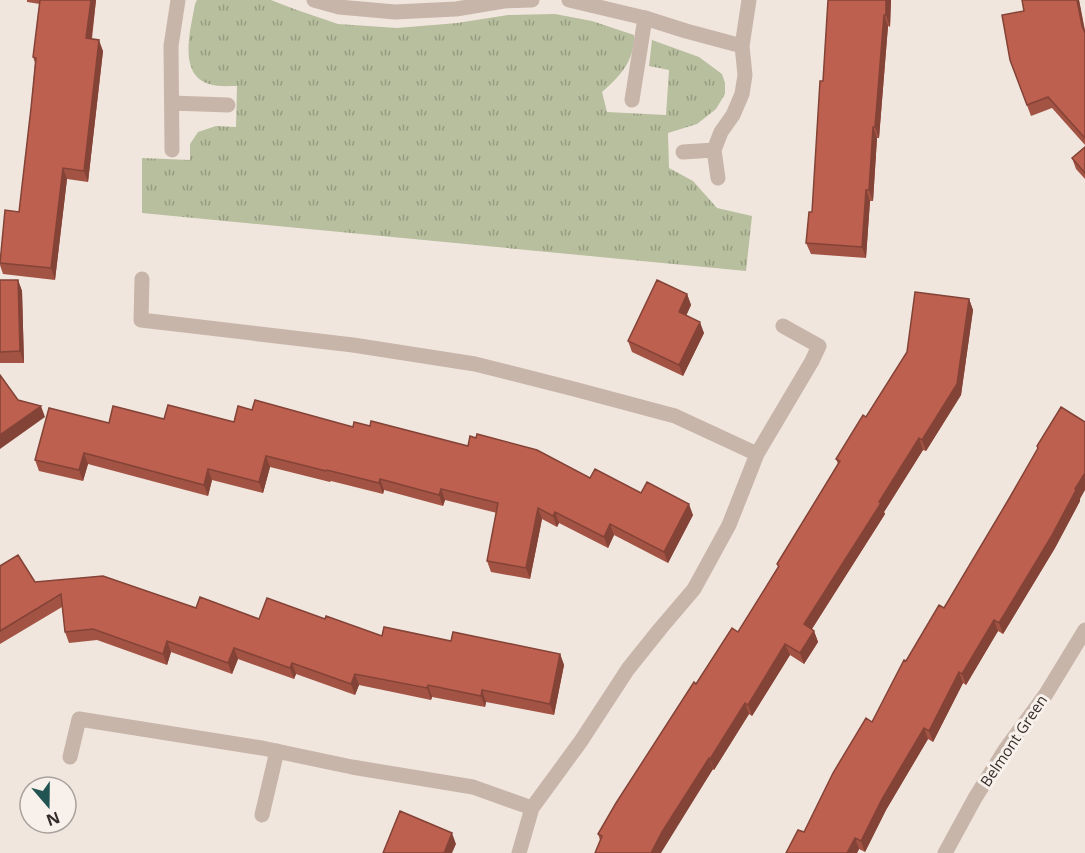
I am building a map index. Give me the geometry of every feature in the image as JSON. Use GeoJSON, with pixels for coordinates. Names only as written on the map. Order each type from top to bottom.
{"type":"FeatureCollection","features":[{"type":"Feature","properties":{"kind":"street"},"geometry":{"type":"LineString","coordinates":[[172,150],[171,46],[178,0]]}},
{"type":"Feature","properties":{"kind":"street"},"geometry":{"type":"LineString","coordinates":[[314,0],[339,7],[395,12],[456,9],[504,1],[532,0]]}},
{"type":"Feature","properties":{"kind":"street"},"geometry":{"type":"LineString","coordinates":[[569,0],[645,18],[742,46]]}},
{"type":"Feature","properties":{"kind":"street"},"geometry":{"type":"LineString","coordinates":[[718,178],[714,150],[742,94],[745,75],[742,46],[749,0]]}},
{"type":"Feature","properties":{"kind":"street"},"geometry":{"type":"LineString","coordinates":[[632,100],[645,18]]}},
{"type":"Feature","properties":{"kind":"street"},"geometry":{"type":"LineString","coordinates":[[172,103],[228,105]]}},
{"type":"Feature","properties":{"kind":"street"},"geometry":{"type":"LineString","coordinates":[[683,152],[714,150]]}},
{"type":"Feature","properties":{"kind":"street"},"geometry":{"type":"LineString","coordinates":[[142,279],[141,320],[353,345],[475,364],[675,416],[757,454]]}},
{"type":"Feature","properties":{"kind":"street"},"geometry":{"type":"LineString","coordinates":[[519,853],[532,808],[581,741],[628,669],[694,589],[729,525],[757,454],[813,361],[819,346],[783,326]]}},
{"type":"Feature","properties":{"kind":"street","name":"Belmont Green"},"geometry":{"type":"LineString","coordinates":[[945,853],[1005,750],[1046,694],[1085,630]]}},
{"type":"Feature","properties":{"kind":"street"},"geometry":{"type":"LineString","coordinates":[[70,757],[79,719],[473,787],[532,808]]}},
{"type":"Feature","properties":{"kind":"street"},"geometry":{"type":"LineString","coordinates":[[262,815],[277,752]]}},
{"type":"Feature","properties":{"kind":"green space"},"geometry":{"type":"Polygon","coordinates":[[[197,0],[271,0],[338,24],[397,28],[457,23],[508,15],[555,14],[592,21],[634,35],[629,60],[615,80],[602,92],[607,112],[666,115],[669,70],[649,66],[652,40],[699,57],[722,74],[725,94],[716,109],[697,124],[668,133],[669,168],[693,181],[717,208],[752,216],[746,271],[142,213],[142,158],[190,160],[190,144],[198,132],[216,126],[236,127],[237,86],[219,86],[199,79],[189,61],[189,37],[197,0]]]}},
{"type":"Feature","properties":{"kind":"building"},"geometry":{"type":"Polygon","coordinates":[[[40,0],[91,0],[86,38],[99,40],[84,171],[63,168],[51,268],[0,263],[5,210],[19,212],[40,0]]]}},
{"type":"Feature","properties":{"kind":"building"},"geometry":{"type":"Polygon","coordinates":[[[828,0],[886,0],[862,247],[806,243],[809,212],[812,212],[820,81],[823,81],[828,0]]]}},
{"type":"Feature","properties":{"kind":"building"},"geometry":{"type":"Polygon","coordinates":[[[1022,0],[1077,0],[1085,33],[1085,138],[1048,97],[1027,105],[1010,60],[1002,15],[1024,11],[1022,0]]]}},
{"type":"Feature","properties":{"kind":"building"},"geometry":{"type":"Polygon","coordinates":[[[1085,147],[1085,173],[1072,158],[1085,147]]]}},
{"type":"Feature","properties":{"kind":"building"},"geometry":{"type":"Polygon","coordinates":[[[0,280],[18,280],[20,351],[0,352],[0,280]]]}},
{"type":"Feature","properties":{"kind":"building"},"geometry":{"type":"Polygon","coordinates":[[[657,280],[687,294],[679,312],[700,322],[679,365],[628,341],[657,280]]]}},
{"type":"Feature","properties":{"kind":"building"},"geometry":{"type":"Polygon","coordinates":[[[915,292],[969,299],[957,384],[922,440],[919,438],[879,502],[881,503],[804,624],[814,631],[800,653],[785,644],[748,705],[745,703],[709,758],[651,853],[595,853],[602,836],[598,834],[616,803],[694,682],[696,684],[732,628],[738,632],[840,461],[836,459],[863,415],[866,417],[907,352],[915,292]]]}},
{"type":"Feature","properties":{"kind":"building"},"geometry":{"type":"Polygon","coordinates":[[[0,375],[18,400],[41,406],[0,435],[0,375]]]}},
{"type":"Feature","properties":{"kind":"building"},"geometry":{"type":"Polygon","coordinates":[[[255,400],[353,427],[354,422],[370,426],[371,421],[468,446],[470,436],[476,438],[477,434],[537,450],[590,478],[595,469],[641,493],[647,482],[689,504],[664,552],[610,524],[604,537],[555,512],[553,516],[538,508],[526,568],[487,561],[498,503],[441,489],[439,495],[380,479],[379,483],[266,456],[259,482],[208,469],[204,485],[84,453],[79,470],[35,460],[49,408],[109,423],[113,406],[164,419],[168,405],[234,422],[238,406],[252,410],[255,400]]]}},
{"type":"Feature","properties":{"kind":"building"},"geometry":{"type":"Polygon","coordinates":[[[1061,407],[1085,422],[1085,473],[1051,537],[999,623],[994,620],[962,674],[959,672],[929,731],[924,728],[882,799],[861,841],[855,838],[847,853],[786,853],[798,830],[804,832],[833,773],[866,718],[872,722],[904,660],[906,661],[939,605],[944,608],[1061,407]]]}},
{"type":"Feature","properties":{"kind":"building"},"geometry":{"type":"Polygon","coordinates":[[[18,555],[35,582],[103,576],[196,608],[200,597],[259,619],[267,598],[382,636],[384,627],[451,641],[453,632],[560,654],[550,704],[482,690],[481,696],[355,674],[351,684],[292,663],[290,668],[234,648],[228,663],[167,641],[163,654],[93,629],[65,632],[61,594],[0,631],[0,566],[18,555]]]}},
{"type":"Feature","properties":{"kind":"building"},"geometry":{"type":"Polygon","coordinates":[[[400,811],[452,833],[444,853],[383,853],[400,811]]]}}]}
